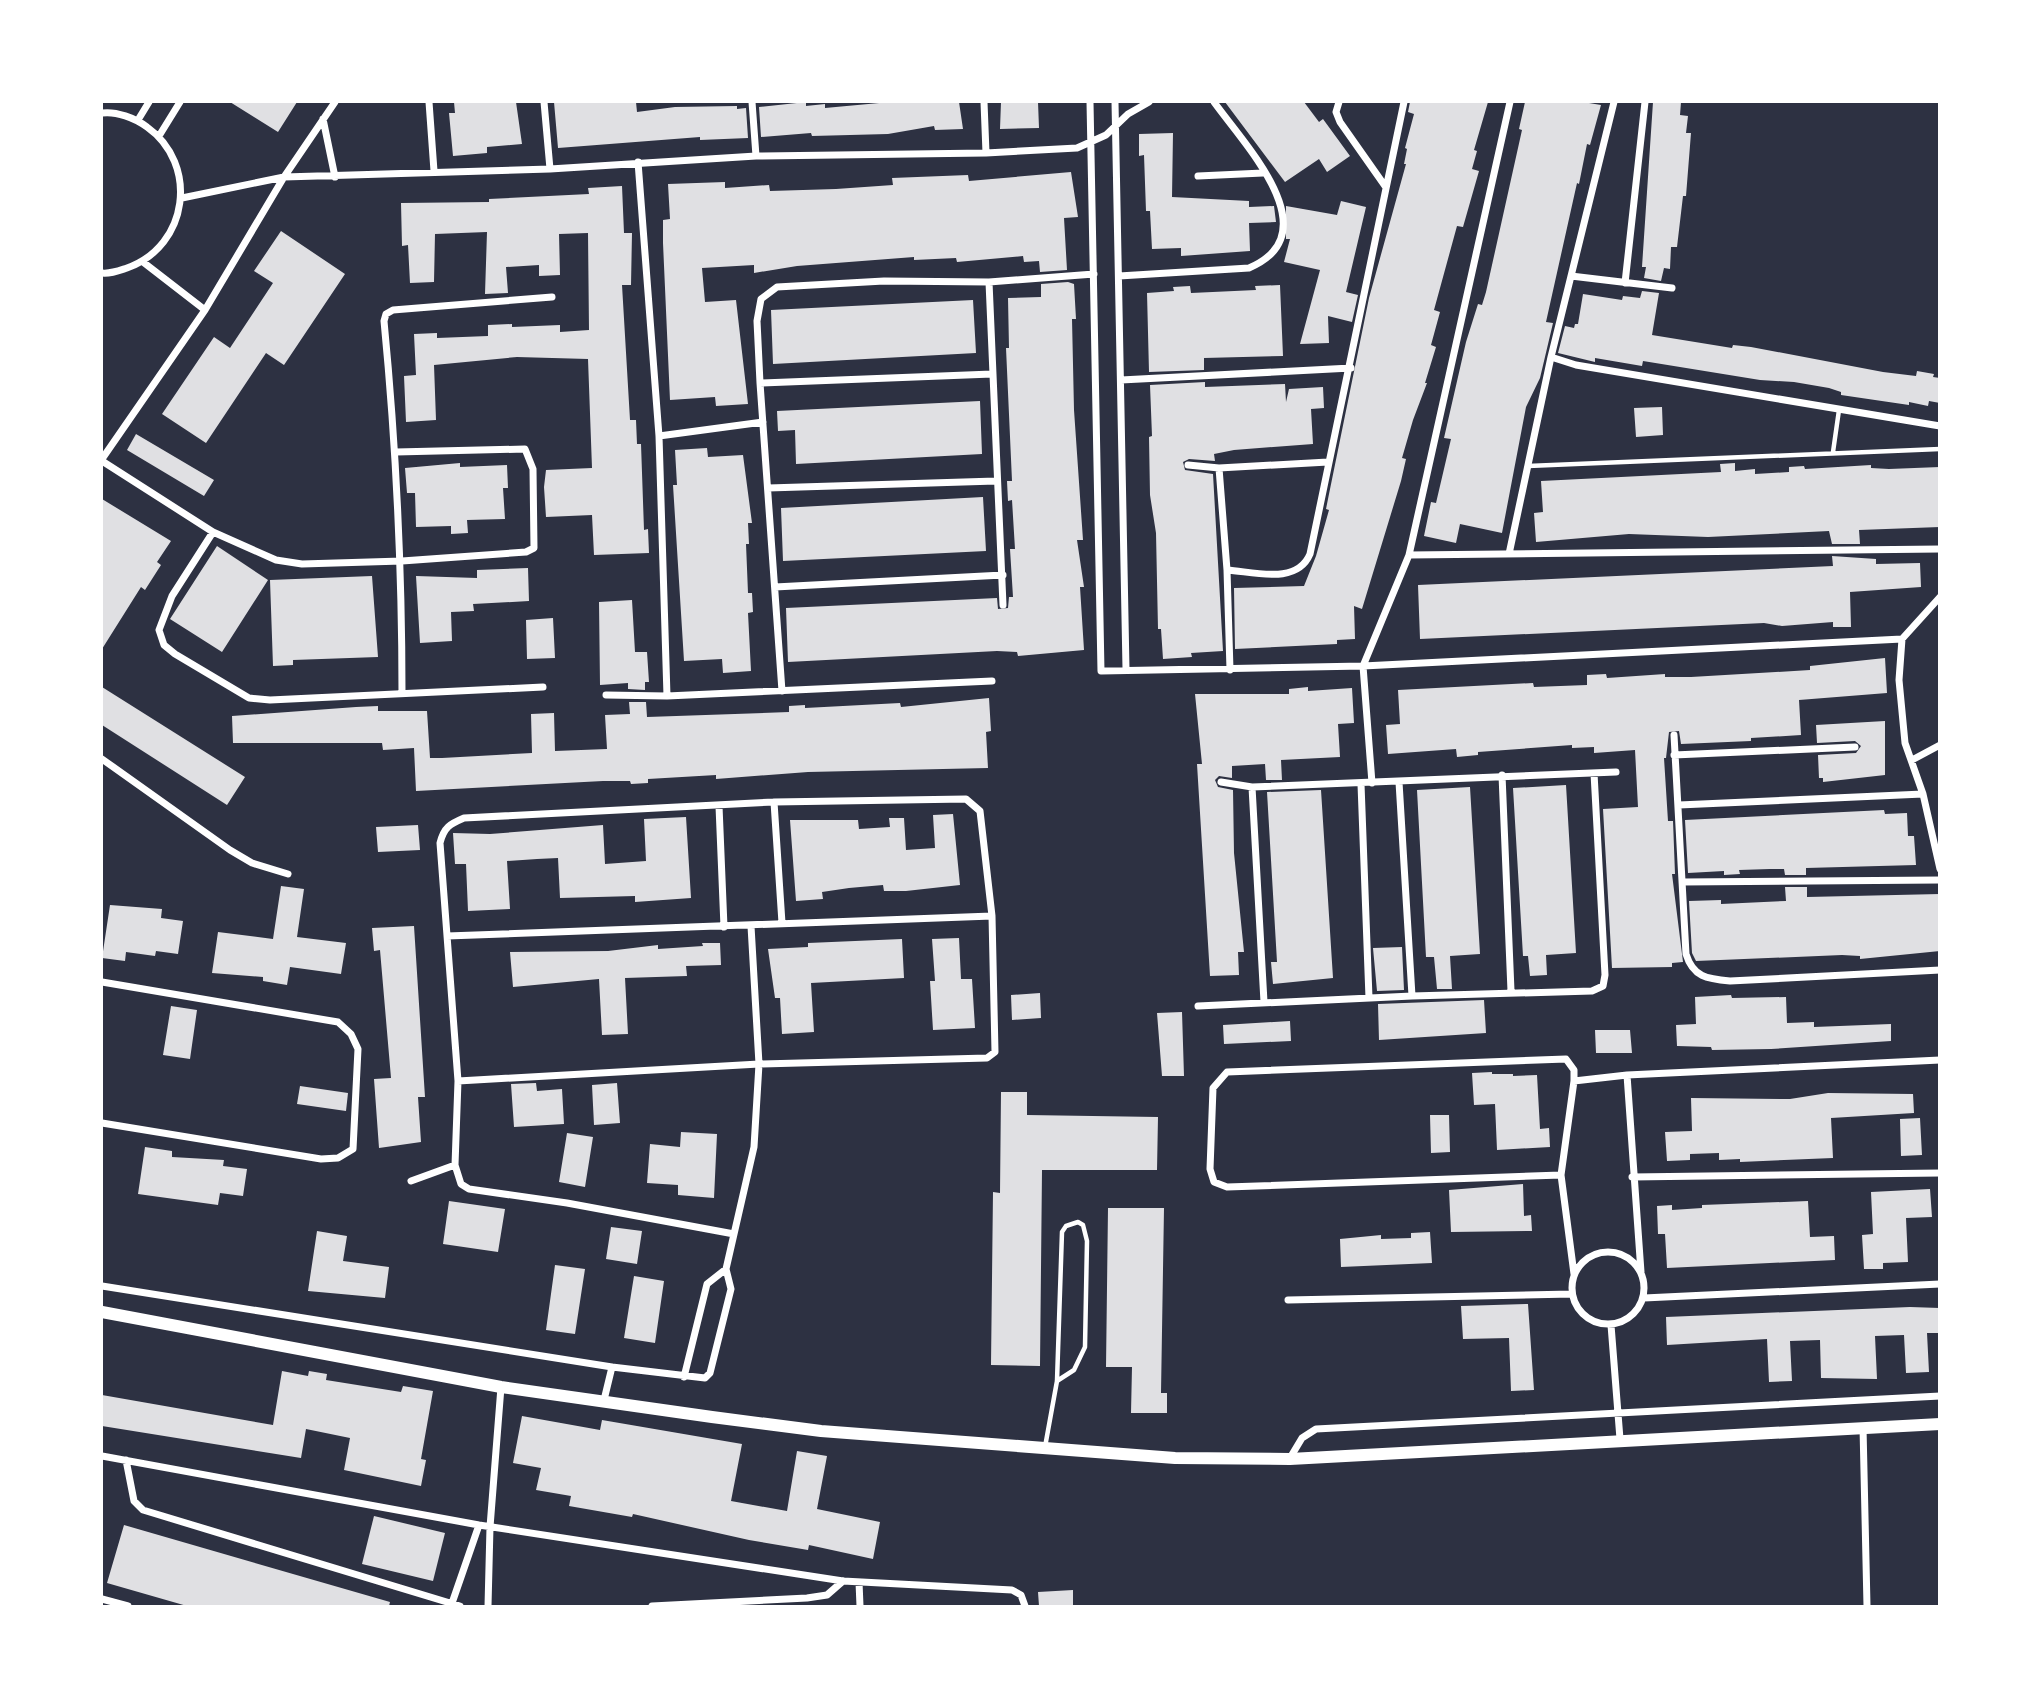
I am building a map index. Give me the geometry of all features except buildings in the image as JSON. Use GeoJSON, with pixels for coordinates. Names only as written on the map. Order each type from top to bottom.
{"type":"FeatureCollection","features":[{"type":"Feature","properties":{"kind":"street"},"geometry":{"type":"LineString","coordinates":[[138,120],[149,102]]}},
{"type":"Feature","properties":{"kind":"street"},"geometry":{"type":"LineString","coordinates":[[159,136],[180,102]]}},
{"type":"Feature","properties":{"kind":"street"},"geometry":{"type":"LineString","coordinates":[[335,102],[284,177],[205,310],[102,460],[213,532],[265,556],[289,562],[402,561],[526,552],[534,548],[533,470],[525,449],[396,452]]}},
{"type":"Feature","properties":{"kind":"street"},"geometry":{"type":"LineString","coordinates":[[429,102],[434,171]]}},
{"type":"Feature","properties":{"kind":"street"},"geometry":{"type":"LineString","coordinates":[[544,102],[550,169]]}},
{"type":"Feature","properties":{"kind":"street"},"geometry":{"type":"LineString","coordinates":[[752,102],[756,156]]}},
{"type":"Feature","properties":{"kind":"street"},"geometry":{"type":"LineString","coordinates":[[984,102],[986,153]]}},
{"type":"Feature","properties":{"kind":"street"},"geometry":{"type":"LineString","coordinates":[[1090,102],[1101,671],[1363,666],[1902,639]]}},
{"type":"Feature","properties":{"kind":"street"},"geometry":{"type":"LineString","coordinates":[[1115,102],[1126,669]]}},
{"type":"Feature","properties":{"kind":"street"},"geometry":{"type":"LineString","coordinates":[[182,198],[284,177],[550,169],[756,156],[986,153],[1077,148],[1092,143],[1149,102]]}},
{"type":"Feature","properties":{"kind":"street"},"geometry":{"type":"LineString","coordinates":[[1119,276],[1249,268],[1267,260],[1277,246],[1283,221],[1279,195],[1214,102]]}},
{"type":"Feature","properties":{"kind":"street"},"geometry":{"type":"LineString","coordinates":[[1339,102],[1336,112],[1340,122],[1385,186]]}},
{"type":"Feature","properties":{"kind":"street"},"geometry":{"type":"LineString","coordinates":[[1227,570],[1289,574],[1306,563],[1351,369],[1385,186],[1404,102]]}},
{"type":"Feature","properties":{"kind":"street"},"geometry":{"type":"LineString","coordinates":[[1372,783],[1363,666],[1409,555],[1510,102]]}},
{"type":"Feature","properties":{"kind":"street"},"geometry":{"type":"LineString","coordinates":[[1509,554],[1551,357],[1614,102]]}},
{"type":"Feature","properties":{"kind":"street"},"geometry":{"type":"LineString","coordinates":[[1625,283],[1645,102]]}},
{"type":"Feature","properties":{"kind":"street"},"geometry":{"type":"LineString","coordinates":[[102,113],[138,120],[159,136],[173,154],[180,175],[182,198],[171,235],[143,262],[110,274],[102,273]]}},
{"type":"Feature","properties":{"kind":"street"},"geometry":{"type":"LineString","coordinates":[[323,119],[335,177]]}},
{"type":"Feature","properties":{"kind":"street"},"geometry":{"type":"LineString","coordinates":[[638,162],[659,436],[667,696]]}},
{"type":"Feature","properties":{"kind":"street"},"geometry":{"type":"LineString","coordinates":[[1198,176],[1263,173]]}},
{"type":"Feature","properties":{"kind":"street"},"geometry":{"type":"LineString","coordinates":[[143,262],[205,310]]}},
{"type":"Feature","properties":{"kind":"street"},"geometry":{"type":"LineString","coordinates":[[782,691],[760,383],[757,321],[761,299],[777,287],[884,281],[989,282],[1094,274]]}},
{"type":"Feature","properties":{"kind":"street"},"geometry":{"type":"LineString","coordinates":[[1571,276],[1672,288]]}},
{"type":"Feature","properties":{"kind":"street"},"geometry":{"type":"LineString","coordinates":[[989,282],[1003,605]]}},
{"type":"Feature","properties":{"kind":"street"},"geometry":{"type":"LineString","coordinates":[[402,693],[402,561],[396,452],[384,321],[386,314],[393,310],[552,297]]}},
{"type":"Feature","properties":{"kind":"street"},"geometry":{"type":"LineString","coordinates":[[1551,357],[1576,365],[1940,426]]}},
{"type":"Feature","properties":{"kind":"street"},"geometry":{"type":"LineString","coordinates":[[1121,380],[1351,369]]}},
{"type":"Feature","properties":{"kind":"street"},"geometry":{"type":"LineString","coordinates":[[760,383],[992,374]]}},
{"type":"Feature","properties":{"kind":"street"},"geometry":{"type":"LineString","coordinates":[[659,436],[763,422]]}},
{"type":"Feature","properties":{"kind":"street"},"geometry":{"type":"LineString","coordinates":[[1188,465],[1219,468],[1328,462]]}},
{"type":"Feature","properties":{"kind":"street"},"geometry":{"type":"LineString","coordinates":[[1219,468],[1227,570],[1230,670]]}},
{"type":"Feature","properties":{"kind":"street"},"geometry":{"type":"LineString","coordinates":[[768,488],[996,481]]}},
{"type":"Feature","properties":{"kind":"street"},"geometry":{"type":"LineString","coordinates":[[213,532],[172,596],[159,630],[164,645],[174,654],[250,698],[270,700],[543,687]]}},
{"type":"Feature","properties":{"kind":"street"},"geometry":{"type":"LineString","coordinates":[[1409,555],[1940,549]]}},
{"type":"Feature","properties":{"kind":"street"},"geometry":{"type":"LineString","coordinates":[[775,587],[1003,576]]}},
{"type":"Feature","properties":{"kind":"street"},"geometry":{"type":"LineString","coordinates":[[1940,597],[1902,639],[1899,680],[1905,743],[1923,794],[1940,869]]}},
{"type":"Feature","properties":{"kind":"street"},"geometry":{"type":"LineString","coordinates":[[606,695],[667,696],[992,681]]}},
{"type":"Feature","properties":{"kind":"street"},"geometry":{"type":"LineString","coordinates":[[1674,735],[1686,954],[1690,967],[1706,978],[1730,981],[1940,970]]}},
{"type":"Feature","properties":{"kind":"street"},"geometry":{"type":"LineString","coordinates":[[1912,760],[1940,745]]}},
{"type":"Feature","properties":{"kind":"street"},"geometry":{"type":"LineString","coordinates":[[1674,755],[1855,747]]}},
{"type":"Feature","properties":{"kind":"street"},"geometry":{"type":"LineString","coordinates":[[102,759],[230,850],[252,863],[288,874]]}},
{"type":"Feature","properties":{"kind":"street"},"geometry":{"type":"LineString","coordinates":[[1221,782],[1252,787],[1616,772]]}},
{"type":"Feature","properties":{"kind":"street"},"geometry":{"type":"LineString","coordinates":[[1198,1006],[1511,991],[1592,990],[1603,986],[1594,773]]}},
{"type":"Feature","properties":{"kind":"street"},"geometry":{"type":"LineString","coordinates":[[1502,775],[1511,991]]}},
{"type":"Feature","properties":{"kind":"street"},"geometry":{"type":"LineString","coordinates":[[1399,782],[1412,996]]}},
{"type":"Feature","properties":{"kind":"street"},"geometry":{"type":"LineString","coordinates":[[1361,784],[1369,998]]}},
{"type":"Feature","properties":{"kind":"street"},"geometry":{"type":"LineString","coordinates":[[1252,787],[1264,1002]]}},
{"type":"Feature","properties":{"kind":"street"},"geometry":{"type":"LineString","coordinates":[[1679,805],[1923,794]]}},
{"type":"Feature","properties":{"kind":"street"},"geometry":{"type":"LineString","coordinates":[[458,1081],[759,1064],[987,1058],[995,1052],[992,916],[979,811],[966,799],[774,803],[464,818],[448,825],[440,843],[458,1081],[455,1165],[461,1184],[469,1189],[567,1203],[734,1234]]}},
{"type":"Feature","properties":{"kind":"street"},"geometry":{"type":"LineString","coordinates":[[774,803],[782,923]]}},
{"type":"Feature","properties":{"kind":"street"},"geometry":{"type":"LineString","coordinates":[[719,806],[723,927]]}},
{"type":"Feature","properties":{"kind":"street"},"geometry":{"type":"LineString","coordinates":[[1682,882],[1940,880]]}},
{"type":"Feature","properties":{"kind":"street"},"geometry":{"type":"LineString","coordinates":[[447,936],[992,916]]}},
{"type":"Feature","properties":{"kind":"street"},"geometry":{"type":"LineString","coordinates":[[102,1286],[702,1379],[710,1373],[731,1289],[726,1269],[754,1147],[759,1064],[751,926]]}},
{"type":"Feature","properties":{"kind":"street"},"geometry":{"type":"LineString","coordinates":[[102,982],[338,1021],[351,1034],[358,1049],[353,1149],[338,1158],[321,1159],[102,1122]]}},
{"type":"Feature","properties":{"kind":"street"},"geometry":{"type":"LineString","coordinates":[[1561,1175],[1227,1187],[1214,1182],[1210,1169],[1213,1088],[1227,1072],[1555,1057],[1571,1063],[1574,1081],[1561,1175],[1574,1274],[1572,1294],[1586,1317],[1611,1325],[1635,1313],[1644,1298],[1632,1177],[1628,1075]]}},
{"type":"Feature","properties":{"kind":"street"},"geometry":{"type":"LineString","coordinates":[[1574,1081],[1628,1075],[1940,1060]]}},
{"type":"Feature","properties":{"kind":"street"},"geometry":{"type":"LineString","coordinates":[[411,1181],[455,1165]]}},
{"type":"Feature","properties":{"kind":"street"},"geometry":{"type":"LineString","coordinates":[[1632,1177],[1940,1173]]}},
{"type":"Feature","properties":{"kind":"street"},"geometry":{"type":"LineString","coordinates":[[1574,1274],[1588,1258],[1608,1252],[1628,1257],[1642,1272]]}},
{"type":"Feature","properties":{"kind":"street"},"geometry":{"type":"LineString","coordinates":[[684,1377],[706,1284],[726,1269]]}},
{"type":"Feature","properties":{"kind":"street"},"geometry":{"type":"LineString","coordinates":[[1644,1298],[1940,1284]]}},
{"type":"Feature","properties":{"kind":"street"},"geometry":{"type":"LineString","coordinates":[[1288,1300],[1572,1294]]}},
{"type":"Feature","properties":{"kind":"street"},"geometry":{"type":"LineString","coordinates":[[102,1311],[501,1387],[821,1432],[1175,1458],[1290,1459],[1620,1439],[1940,1424]]}},
{"type":"Feature","properties":{"kind":"street"},"geometry":{"type":"LineString","coordinates":[[1611,1325],[1620,1439]]}},
{"type":"Feature","properties":{"kind":"street"},"geometry":{"type":"LineString","coordinates":[[604,1400],[612,1367]]}},
{"type":"Feature","properties":{"kind":"street"},"geometry":{"type":"LineString","coordinates":[[488,1606],[490,1527],[501,1387]]}},
{"type":"Feature","properties":{"kind":"street"},"geometry":{"type":"LineString","coordinates":[[1290,1459],[1302,1438],[1316,1429],[1940,1396]]}},
{"type":"Feature","properties":{"kind":"street"},"geometry":{"type":"LineString","coordinates":[[1863,1426],[1867,1606]]}},
{"type":"Feature","properties":{"kind":"street"},"geometry":{"type":"LineString","coordinates":[[102,1456],[490,1527],[843,1581],[1012,1590],[1021,1595],[1026,1606]]}},
{"type":"Feature","properties":{"kind":"street"},"geometry":{"type":"LineString","coordinates":[[126,1460],[134,1501],[143,1510],[454,1606],[479,1525]]}},
{"type":"Feature","properties":{"kind":"street"},"geometry":{"type":"LineString","coordinates":[[652,1606],[807,1598],[827,1595],[843,1581]]}},
{"type":"Feature","properties":{"kind":"street"},"geometry":{"type":"LineString","coordinates":[[859,1582],[860,1606]]}},
{"type":"Feature","properties":{"kind":"street"},"geometry":{"type":"LineString","coordinates":[[102,1599],[128,1606]]}},
{"type":"Feature","properties":{"kind":"lane"},"geometry":{"type":"LineString","coordinates":[[1833,452],[1839,410]]}},
{"type":"Feature","properties":{"kind":"lane"},"geometry":{"type":"LineString","coordinates":[[1528,466],[1940,449]]}},
{"type":"Feature","properties":{"kind":"lane"},"geometry":{"type":"LineString","coordinates":[[1044,1448],[1057,1381],[1062,1232],[1066,1226],[1078,1222],[1083,1226],[1087,1241],[1085,1347],[1073,1370],[1057,1381]]}}]}
